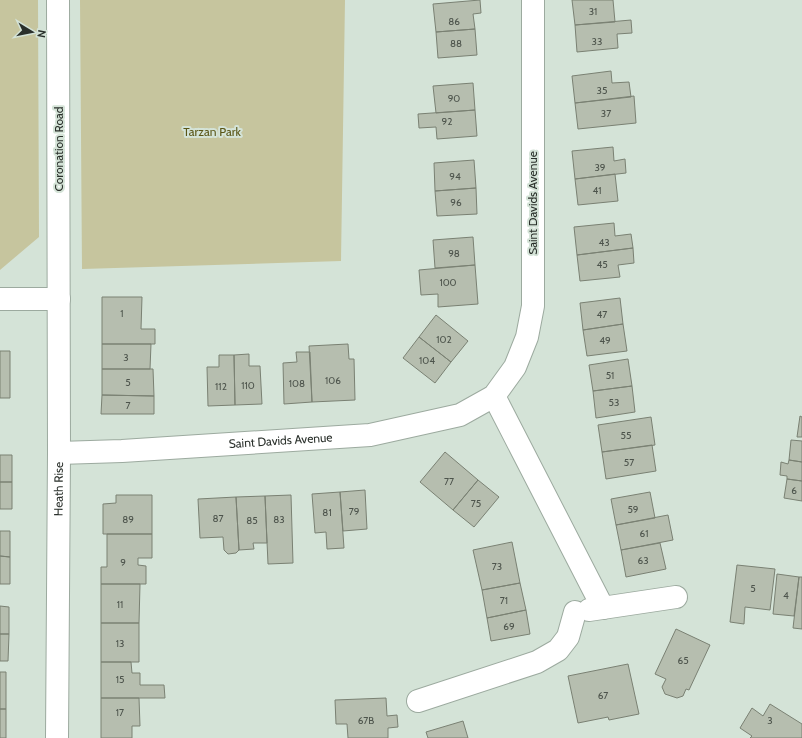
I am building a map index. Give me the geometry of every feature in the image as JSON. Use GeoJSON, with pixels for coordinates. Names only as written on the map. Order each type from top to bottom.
{"type":"FeatureCollection","features":[{"type":"Feature","properties":{"kind":"street","name":"Coronation Road"},"geometry":{"type":"LineString","coordinates":[[58,0],[59,299]]}},
{"type":"Feature","properties":{"kind":"street","name":"Saint Davids Avenue"},"geometry":{"type":"LineString","coordinates":[[59,453],[122,451],[370,435],[460,415],[494,396],[515,367],[527,337],[533,306],[532,0]]}},
{"type":"Feature","properties":{"kind":"street"},"geometry":{"type":"LineString","coordinates":[[0,299],[59,299]]}},
{"type":"Feature","properties":{"kind":"street","name":"Heath Rise"},"geometry":{"type":"LineString","coordinates":[[57,738],[59,299]]}},
{"type":"Feature","properties":{"kind":"street"},"geometry":{"type":"LineString","coordinates":[[494,396],[603,608]]}},
{"type":"Feature","properties":{"kind":"street"},"geometry":{"type":"LineString","coordinates":[[418,701],[537,662],[558,650],[568,637],[566,613],[676,596]]}},
{"type":"Feature","properties":{"kind":"green space"},"geometry":{"type":"Polygon","coordinates":[[[0,0],[38,0],[39,237],[0,270],[0,0]]]}},
{"type":"Feature","properties":{"kind":"green space","name":"Tarzan Park"},"geometry":{"type":"Polygon","coordinates":[[[80,0],[345,0],[341,261],[82,269],[80,0]]]}},
{"type":"Feature","properties":{"kind":"building"},"geometry":{"type":"Polygon","coordinates":[[[480,0],[481,13],[473,14],[475,29],[436,32],[433,4],[480,0]]]}},
{"type":"Feature","properties":{"kind":"building"},"geometry":{"type":"Polygon","coordinates":[[[572,0],[613,0],[615,22],[575,25],[572,0]]]}},
{"type":"Feature","properties":{"kind":"building"},"geometry":{"type":"Polygon","coordinates":[[[631,20],[632,33],[617,34],[618,48],[577,52],[575,25],[631,20]]]}},
{"type":"Feature","properties":{"kind":"building"},"geometry":{"type":"Polygon","coordinates":[[[475,29],[477,55],[438,58],[436,32],[475,29]]]}},
{"type":"Feature","properties":{"kind":"building"},"geometry":{"type":"Polygon","coordinates":[[[611,71],[612,83],[629,82],[631,97],[575,103],[572,76],[611,71]]]}},
{"type":"Feature","properties":{"kind":"building"},"geometry":{"type":"Polygon","coordinates":[[[473,83],[475,110],[436,113],[433,86],[473,83]]]}},
{"type":"Feature","properties":{"kind":"building"},"geometry":{"type":"Polygon","coordinates":[[[634,96],[636,123],[578,129],[575,103],[634,96]]]}},
{"type":"Feature","properties":{"kind":"building"},"geometry":{"type":"Polygon","coordinates":[[[475,110],[477,136],[437,139],[436,127],[419,128],[418,114],[475,110]]]}},
{"type":"Feature","properties":{"kind":"building"},"geometry":{"type":"Polygon","coordinates":[[[613,147],[614,161],[625,159],[626,173],[575,179],[572,151],[613,147]]]}},
{"type":"Feature","properties":{"kind":"building"},"geometry":{"type":"Polygon","coordinates":[[[474,160],[476,188],[435,191],[434,163],[474,160]]]}},
{"type":"Feature","properties":{"kind":"building"},"geometry":{"type":"Polygon","coordinates":[[[615,174],[618,201],[578,205],[575,179],[615,174]]]}},
{"type":"Feature","properties":{"kind":"building"},"geometry":{"type":"Polygon","coordinates":[[[476,188],[477,214],[437,216],[435,191],[476,188]]]}},
{"type":"Feature","properties":{"kind":"building"},"geometry":{"type":"Polygon","coordinates":[[[614,223],[615,236],[631,234],[633,248],[577,255],[574,227],[614,223]]]}},
{"type":"Feature","properties":{"kind":"building"},"geometry":{"type":"Polygon","coordinates":[[[473,237],[475,265],[435,268],[433,240],[473,237]]]}},
{"type":"Feature","properties":{"kind":"building"},"geometry":{"type":"Polygon","coordinates":[[[633,248],[634,263],[618,265],[620,277],[580,281],[577,255],[633,248]]]}},
{"type":"Feature","properties":{"kind":"building"},"geometry":{"type":"Polygon","coordinates":[[[475,265],[478,304],[438,307],[438,294],[421,295],[419,270],[475,265]]]}},
{"type":"Feature","properties":{"kind":"building"},"geometry":{"type":"Polygon","coordinates":[[[102,297],[142,297],[141,329],[155,329],[155,344],[102,344],[102,297]]]}},
{"type":"Feature","properties":{"kind":"building"},"geometry":{"type":"Polygon","coordinates":[[[620,298],[623,324],[583,330],[580,303],[620,298]]]}},
{"type":"Feature","properties":{"kind":"building"},"geometry":{"type":"Polygon","coordinates":[[[436,315],[468,341],[451,362],[419,337],[436,315]]]}},
{"type":"Feature","properties":{"kind":"building"},"geometry":{"type":"Polygon","coordinates":[[[623,324],[627,351],[587,356],[583,330],[623,324]]]}},
{"type":"Feature","properties":{"kind":"building"},"geometry":{"type":"Polygon","coordinates":[[[419,337],[451,362],[435,383],[403,358],[419,337]]]}},
{"type":"Feature","properties":{"kind":"building"},"geometry":{"type":"Polygon","coordinates":[[[102,344],[151,344],[150,369],[102,369],[102,344]]]}},
{"type":"Feature","properties":{"kind":"building"},"geometry":{"type":"Polygon","coordinates":[[[348,344],[349,359],[354,359],[355,400],[312,402],[309,346],[348,344]]]}},
{"type":"Feature","properties":{"kind":"building"},"geometry":{"type":"Polygon","coordinates":[[[0,351],[10,351],[10,398],[0,398],[0,351]]]}},
{"type":"Feature","properties":{"kind":"building"},"geometry":{"type":"Polygon","coordinates":[[[296,352],[310,352],[312,402],[284,404],[283,363],[297,362],[296,352]]]}},
{"type":"Feature","properties":{"kind":"building"},"geometry":{"type":"Polygon","coordinates":[[[249,354],[249,366],[260,366],[262,404],[235,405],[234,355],[249,354]]]}},
{"type":"Feature","properties":{"kind":"building"},"geometry":{"type":"Polygon","coordinates":[[[219,355],[234,355],[235,405],[208,406],[207,367],[219,367],[219,355]]]}},
{"type":"Feature","properties":{"kind":"building"},"geometry":{"type":"Polygon","coordinates":[[[628,359],[632,386],[593,391],[589,365],[628,359]]]}},
{"type":"Feature","properties":{"kind":"building"},"geometry":{"type":"Polygon","coordinates":[[[102,369],[153,369],[154,396],[102,395],[102,369]]]}},
{"type":"Feature","properties":{"kind":"building"},"geometry":{"type":"Polygon","coordinates":[[[632,386],[635,412],[596,418],[593,391],[632,386]]]}},
{"type":"Feature","properties":{"kind":"building"},"geometry":{"type":"Polygon","coordinates":[[[102,395],[154,396],[154,414],[101,414],[102,395]]]}},
{"type":"Feature","properties":{"kind":"building"},"geometry":{"type":"Polygon","coordinates":[[[800,416],[802,417],[802,437],[797,437],[800,416]]]}},
{"type":"Feature","properties":{"kind":"building"},"geometry":{"type":"Polygon","coordinates":[[[651,417],[655,445],[602,452],[598,425],[651,417]]]}},
{"type":"Feature","properties":{"kind":"building"},"geometry":{"type":"Polygon","coordinates":[[[791,440],[802,441],[802,462],[789,460],[791,440]]]}},
{"type":"Feature","properties":{"kind":"building"},"geometry":{"type":"Polygon","coordinates":[[[652,445],[656,471],[606,479],[602,452],[652,445]]]}},
{"type":"Feature","properties":{"kind":"building"},"geometry":{"type":"Polygon","coordinates":[[[445,452],[478,480],[453,510],[420,482],[445,452]]]}},
{"type":"Feature","properties":{"kind":"building"},"geometry":{"type":"Polygon","coordinates":[[[0,455],[12,455],[12,482],[0,482],[0,455]]]}},
{"type":"Feature","properties":{"kind":"building"},"geometry":{"type":"Polygon","coordinates":[[[789,460],[802,462],[802,481],[787,479],[787,476],[780,475],[781,462],[788,464],[789,460]]]}},
{"type":"Feature","properties":{"kind":"building"},"geometry":{"type":"Polygon","coordinates":[[[787,479],[802,481],[802,501],[784,498],[787,479]]]}},
{"type":"Feature","properties":{"kind":"building"},"geometry":{"type":"Polygon","coordinates":[[[478,480],[499,497],[474,527],[453,510],[478,480]]]}},
{"type":"Feature","properties":{"kind":"building"},"geometry":{"type":"Polygon","coordinates":[[[0,482],[12,482],[12,509],[0,509],[0,482]]]}},
{"type":"Feature","properties":{"kind":"building"},"geometry":{"type":"Polygon","coordinates":[[[365,490],[367,529],[343,531],[340,492],[365,490]]]}},
{"type":"Feature","properties":{"kind":"building"},"geometry":{"type":"Polygon","coordinates":[[[340,492],[344,548],[327,549],[326,532],[315,533],[312,494],[340,492]]]}},
{"type":"Feature","properties":{"kind":"building"},"geometry":{"type":"Polygon","coordinates":[[[650,492],[655,518],[616,525],[611,499],[650,492]]]}},
{"type":"Feature","properties":{"kind":"building"},"geometry":{"type":"Polygon","coordinates":[[[116,495],[152,495],[152,534],[103,534],[103,504],[116,503],[116,495]]]}},
{"type":"Feature","properties":{"kind":"building"},"geometry":{"type":"Polygon","coordinates":[[[291,495],[293,563],[268,564],[265,496],[291,495]]]}},
{"type":"Feature","properties":{"kind":"building"},"geometry":{"type":"Polygon","coordinates":[[[265,496],[267,543],[253,543],[254,549],[239,550],[236,497],[265,496]]]}},
{"type":"Feature","properties":{"kind":"building"},"geometry":{"type":"Polygon","coordinates":[[[236,497],[239,550],[236,553],[228,554],[224,550],[223,537],[200,538],[198,499],[236,497]]]}},
{"type":"Feature","properties":{"kind":"building"},"geometry":{"type":"Polygon","coordinates":[[[668,515],[673,540],[621,550],[616,525],[668,515]]]}},
{"type":"Feature","properties":{"kind":"building"},"geometry":{"type":"Polygon","coordinates":[[[0,531],[10,531],[10,557],[0,556],[0,531]]]}},
{"type":"Feature","properties":{"kind":"building"},"geometry":{"type":"Polygon","coordinates":[[[107,534],[152,534],[152,558],[138,558],[138,565],[146,566],[146,584],[101,584],[101,567],[107,567],[107,534]]]}},
{"type":"Feature","properties":{"kind":"building"},"geometry":{"type":"Polygon","coordinates":[[[512,542],[520,583],[482,590],[473,550],[512,542]]]}},
{"type":"Feature","properties":{"kind":"building"},"geometry":{"type":"Polygon","coordinates":[[[660,543],[666,569],[626,577],[621,550],[660,543]]]}},
{"type":"Feature","properties":{"kind":"building"},"geometry":{"type":"Polygon","coordinates":[[[0,556],[10,557],[10,584],[0,584],[0,556]]]}},
{"type":"Feature","properties":{"kind":"building"},"geometry":{"type":"Polygon","coordinates":[[[737,565],[775,569],[770,610],[745,607],[744,624],[730,622],[737,565]]]}},
{"type":"Feature","properties":{"kind":"building"},"geometry":{"type":"Polygon","coordinates":[[[777,574],[799,577],[794,616],[773,614],[777,574]]]}},
{"type":"Feature","properties":{"kind":"building"},"geometry":{"type":"Polygon","coordinates":[[[799,577],[802,577],[802,629],[793,628],[799,577]]]}},
{"type":"Feature","properties":{"kind":"building"},"geometry":{"type":"Polygon","coordinates":[[[520,583],[526,610],[487,618],[482,590],[520,583]]]}},
{"type":"Feature","properties":{"kind":"building"},"geometry":{"type":"Polygon","coordinates":[[[101,584],[140,584],[139,623],[101,623],[101,584]]]}},
{"type":"Feature","properties":{"kind":"building"},"geometry":{"type":"Polygon","coordinates":[[[0,606],[9,607],[9,634],[0,634],[0,606]]]}},
{"type":"Feature","properties":{"kind":"building"},"geometry":{"type":"Polygon","coordinates":[[[526,610],[530,634],[491,641],[487,618],[526,610]]]}},
{"type":"Feature","properties":{"kind":"building"},"geometry":{"type":"Polygon","coordinates":[[[101,623],[139,623],[139,662],[101,662],[101,623]]]}},
{"type":"Feature","properties":{"kind":"building"},"geometry":{"type":"Polygon","coordinates":[[[676,629],[710,645],[689,690],[686,689],[683,696],[677,698],[665,694],[662,687],[666,679],[655,674],[676,629]]]}},
{"type":"Feature","properties":{"kind":"building"},"geometry":{"type":"Polygon","coordinates":[[[0,634],[9,634],[8,661],[0,661],[0,634]]]}},
{"type":"Feature","properties":{"kind":"building"},"geometry":{"type":"Polygon","coordinates":[[[101,662],[131,662],[132,673],[140,673],[140,685],[164,685],[165,698],[101,698],[101,662]]]}},
{"type":"Feature","properties":{"kind":"building"},"geometry":{"type":"Polygon","coordinates":[[[628,664],[639,714],[609,720],[608,717],[578,723],[568,676],[628,664]]]}},
{"type":"Feature","properties":{"kind":"building"},"geometry":{"type":"Polygon","coordinates":[[[0,672],[6,672],[6,709],[0,709],[0,672]]]}},
{"type":"Feature","properties":{"kind":"building"},"geometry":{"type":"Polygon","coordinates":[[[101,698],[139,698],[140,726],[132,726],[132,738],[101,738],[101,698]]]}},
{"type":"Feature","properties":{"kind":"building"},"geometry":{"type":"Polygon","coordinates":[[[386,698],[387,716],[397,715],[398,727],[388,728],[388,738],[348,738],[347,724],[336,724],[335,700],[386,698]]]}},
{"type":"Feature","properties":{"kind":"building"},"geometry":{"type":"Polygon","coordinates":[[[770,704],[802,724],[802,738],[750,738],[752,736],[740,728],[752,708],[763,716],[770,704]]]}},
{"type":"Feature","properties":{"kind":"building"},"geometry":{"type":"Polygon","coordinates":[[[0,709],[6,709],[6,738],[0,738],[0,709]]]}},
{"type":"Feature","properties":{"kind":"building"},"geometry":{"type":"Polygon","coordinates":[[[463,721],[468,738],[428,738],[426,732],[463,721]]]}}]}
